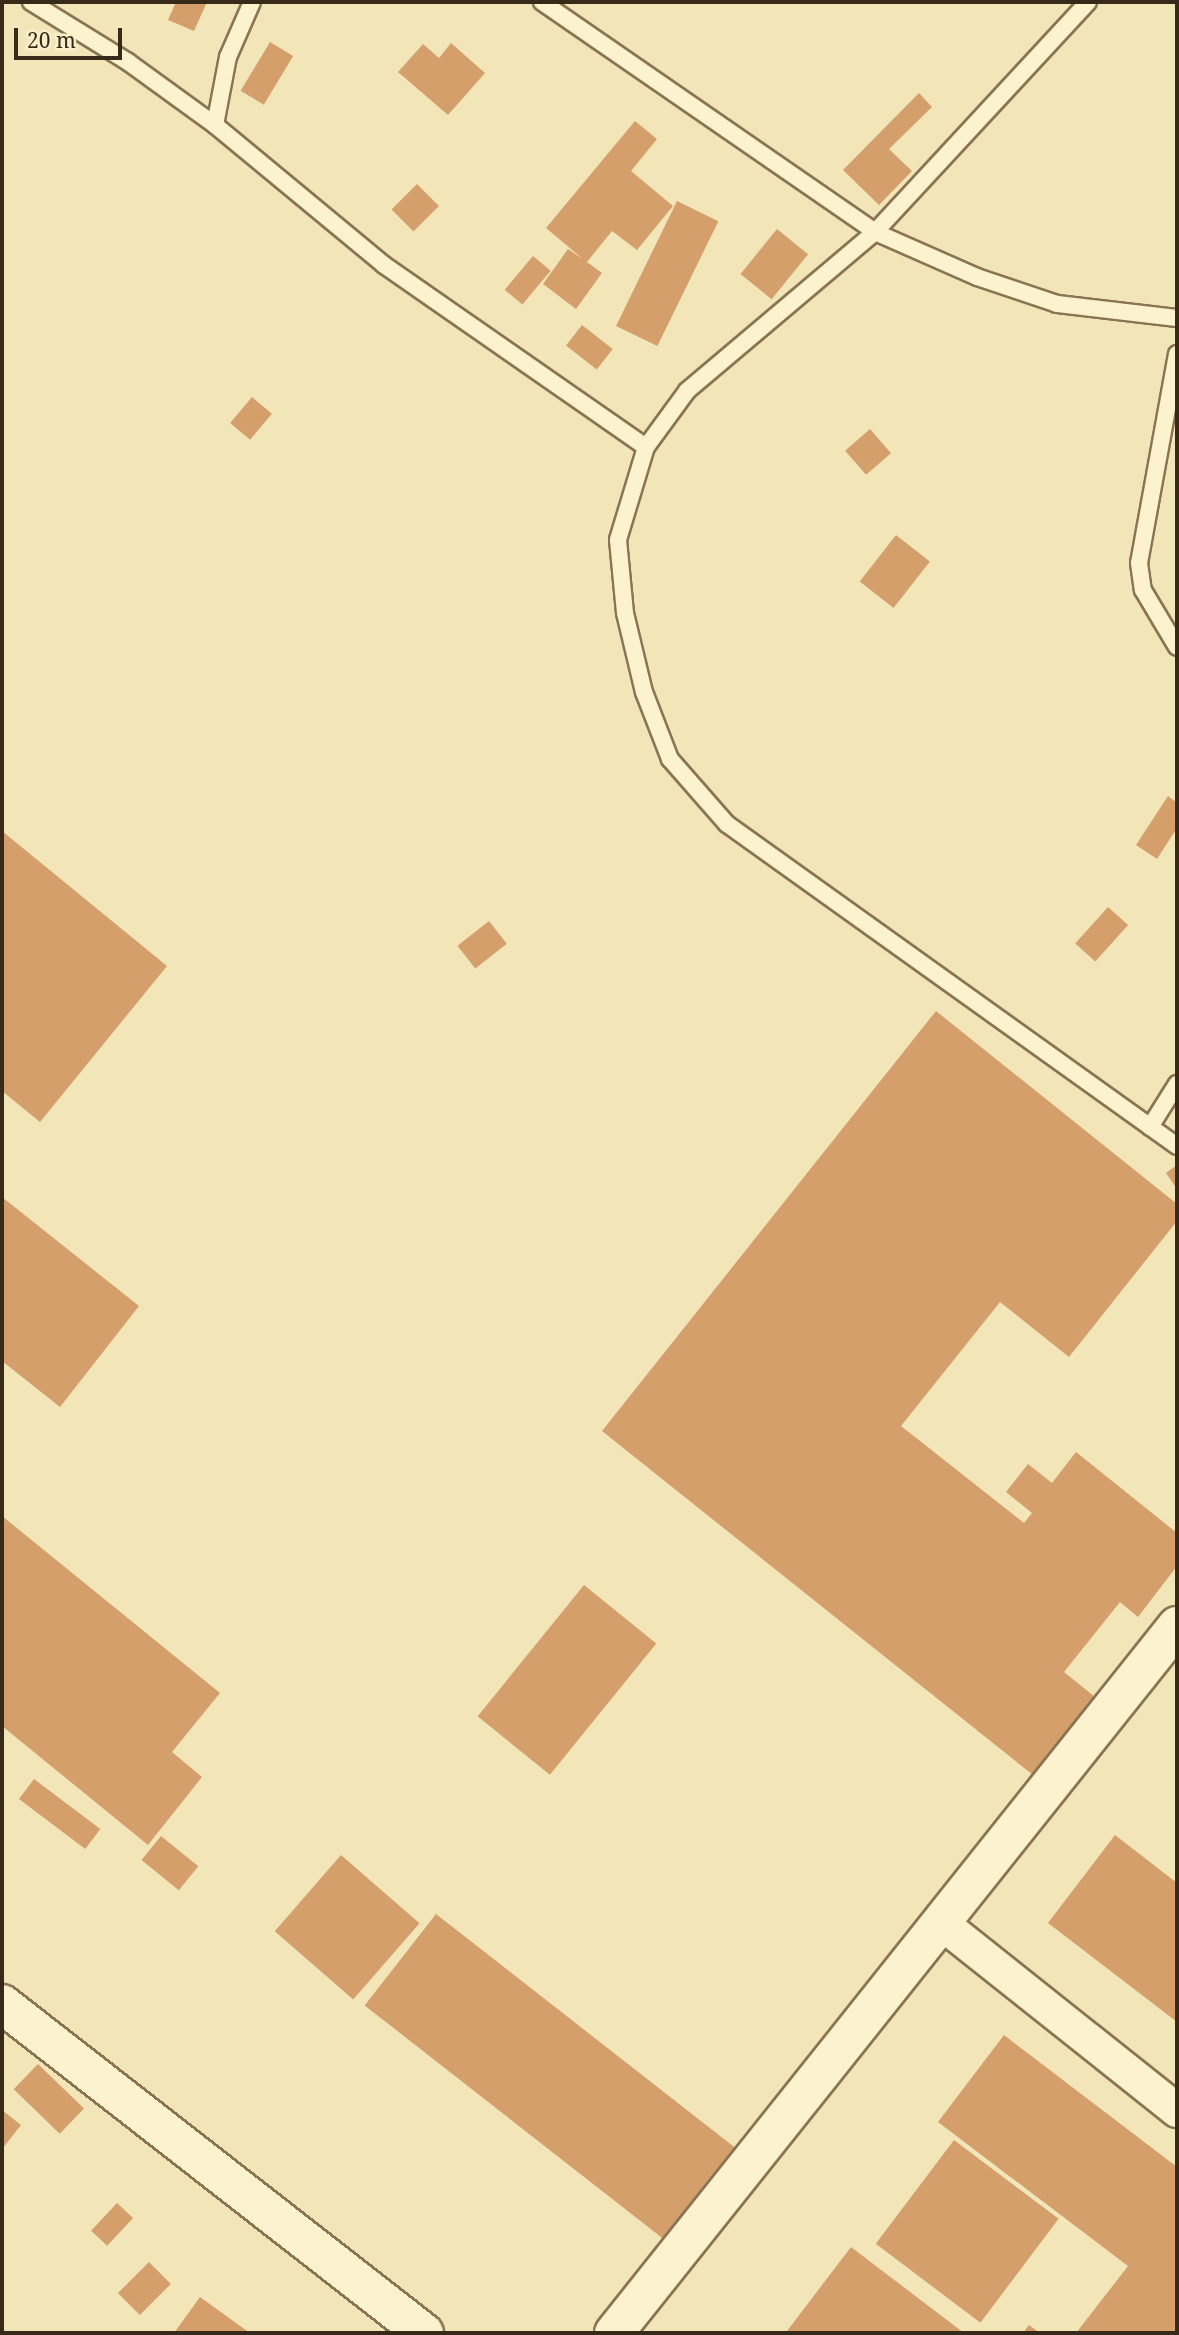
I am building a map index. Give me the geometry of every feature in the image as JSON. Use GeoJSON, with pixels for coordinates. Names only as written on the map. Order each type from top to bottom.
{"type":"FeatureCollection","features":[{"type":"Feature","properties":{"kind":"street"},"geometry":{"type":"LineString","coordinates":[[614,2333],[939,1921],[1177,1626]]}},
{"type":"Feature","properties":{"kind":"street"},"geometry":{"type":"LineString","coordinates":[[939,1921],[1177,2110]]}},
{"type":"Feature","properties":{"kind":"street"},"geometry":{"type":"LineString","coordinates":[[2,2004],[424,2333]]}},
{"type":"Feature","properties":{"kind":"lane"},"geometry":{"type":"LineString","coordinates":[[31,2],[128,62],[215,125],[384,265],[646,447]]}},
{"type":"Feature","properties":{"kind":"lane"},"geometry":{"type":"LineString","coordinates":[[215,125],[228,57],[252,2]]}},
{"type":"Feature","properties":{"kind":"lane"},"geometry":{"type":"LineString","coordinates":[[542,2],[875,232],[977,277],[1057,304],[1177,318]]}},
{"type":"Feature","properties":{"kind":"lane"},"geometry":{"type":"LineString","coordinates":[[1088,2],[875,232],[687,391],[646,447],[618,540],[625,613],[644,692],[670,760],[727,824],[1177,1146]]}},
{"type":"Feature","properties":{"kind":"lane"},"geometry":{"type":"LineString","coordinates":[[1177,354],[1139,563],[1143,590],[1177,647]]}},
{"type":"Feature","properties":{"kind":"lane"},"geometry":{"type":"LineString","coordinates":[[1150,1127],[1177,1084]]}},
{"type":"Feature","properties":{"kind":"building"},"geometry":{"type":"Polygon","coordinates":[[[176,2],[207,2],[194,31],[168,20],[176,2]]]}},
{"type":"Feature","properties":{"kind":"building"},"geometry":{"type":"Polygon","coordinates":[[[270,42],[293,56],[264,105],[241,91],[270,42]]]}},
{"type":"Feature","properties":{"kind":"building"},"geometry":{"type":"Polygon","coordinates":[[[451,43],[485,73],[448,115],[398,72],[423,44],[439,58],[451,43]]]}},
{"type":"Feature","properties":{"kind":"building"},"geometry":{"type":"Polygon","coordinates":[[[919,93],[932,107],[889,149],[912,171],[879,205],[843,170],[919,93]]]}},
{"type":"Feature","properties":{"kind":"building"},"geometry":{"type":"Polygon","coordinates":[[[635,121],[657,139],[631,171],[673,206],[637,250],[612,231],[587,262],[602,273],[576,309],[543,284],[568,249],[583,259],[546,228],[635,121]]]}},
{"type":"Feature","properties":{"kind":"building"},"geometry":{"type":"Polygon","coordinates":[[[417,184],[439,206],[413,231],[392,209],[417,184]]]}},
{"type":"Feature","properties":{"kind":"building"},"geometry":{"type":"Polygon","coordinates":[[[677,201],[718,221],[657,346],[616,326],[677,201]]]}},
{"type":"Feature","properties":{"kind":"building"},"geometry":{"type":"Polygon","coordinates":[[[777,229],[808,254],[772,299],[740,274],[777,229]]]}},
{"type":"Feature","properties":{"kind":"building"},"geometry":{"type":"Polygon","coordinates":[[[533,256],[551,271],[522,304],[505,290],[533,256]]]}},
{"type":"Feature","properties":{"kind":"building"},"geometry":{"type":"Polygon","coordinates":[[[582,325],[613,349],[597,369],[566,345],[582,325]]]}},
{"type":"Feature","properties":{"kind":"building"},"geometry":{"type":"Polygon","coordinates":[[[252,397],[272,414],[250,440],[230,423],[252,397]]]}},
{"type":"Feature","properties":{"kind":"building"},"geometry":{"type":"Polygon","coordinates":[[[870,429],[891,453],[866,475],[845,451],[870,429]]]}},
{"type":"Feature","properties":{"kind":"building"},"geometry":{"type":"Polygon","coordinates":[[[896,535],[930,561],[894,608],[860,581],[896,535]]]}},
{"type":"Feature","properties":{"kind":"building"},"geometry":{"type":"Polygon","coordinates":[[[1168,796],[1177,803],[1177,828],[1157,859],[1136,845],[1168,796]]]}},
{"type":"Feature","properties":{"kind":"building"},"geometry":{"type":"Polygon","coordinates":[[[2,831],[167,966],[40,1122],[2,1091],[2,831]]]}},
{"type":"Feature","properties":{"kind":"building"},"geometry":{"type":"Polygon","coordinates":[[[1108,907],[1128,925],[1095,961],[1075,943],[1108,907]]]}},
{"type":"Feature","properties":{"kind":"building"},"geometry":{"type":"Polygon","coordinates":[[[489,921],[507,944],[475,968],[457,946],[489,921]]]}},
{"type":"Feature","properties":{"kind":"building"},"geometry":{"type":"Polygon","coordinates":[[[936,1011],[1177,1204],[1177,1221],[1069,1357],[1000,1302],[901,1426],[1024,1523],[1032,1513],[1006,1492],[1028,1464],[1052,1483],[1076,1452],[1177,1533],[1177,1566],[1138,1617],[1120,1602],[1064,1672],[1095,1697],[1033,1775],[602,1431],[936,1011]]]}},
{"type":"Feature","properties":{"kind":"building"},"geometry":{"type":"Polygon","coordinates":[[[1177,1165],[1177,1189],[1166,1173],[1177,1165]]]}},
{"type":"Feature","properties":{"kind":"building"},"geometry":{"type":"Polygon","coordinates":[[[2,1197],[139,1306],[60,1407],[2,1361],[2,1197]]]}},
{"type":"Feature","properties":{"kind":"building"},"geometry":{"type":"Polygon","coordinates":[[[2,1516],[220,1693],[172,1752],[202,1777],[148,1845],[2,1726],[2,1516]]]}},
{"type":"Feature","properties":{"kind":"building"},"geometry":{"type":"Polygon","coordinates":[[[584,1585],[656,1644],[550,1775],[478,1716],[584,1585]]]}},
{"type":"Feature","properties":{"kind":"building"},"geometry":{"type":"Polygon","coordinates":[[[34,1779],[100,1829],[85,1849],[19,1799],[34,1779]]]}},
{"type":"Feature","properties":{"kind":"building"},"geometry":{"type":"Polygon","coordinates":[[[1115,1835],[1177,1883],[1177,2022],[1048,1923],[1115,1835]]]}},
{"type":"Feature","properties":{"kind":"building"},"geometry":{"type":"Polygon","coordinates":[[[161,1836],[198,1866],[179,1890],[141,1860],[161,1836]]]}},
{"type":"Feature","properties":{"kind":"building"},"geometry":{"type":"Polygon","coordinates":[[[341,1855],[419,1923],[353,1999],[275,1931],[341,1855]]]}},
{"type":"Feature","properties":{"kind":"building"},"geometry":{"type":"Polygon","coordinates":[[[436,1914],[739,2151],[668,2242],[365,2005],[436,1914]]]}},
{"type":"Feature","properties":{"kind":"building"},"geometry":{"type":"Polygon","coordinates":[[[1004,2035],[1177,2167],[1177,2333],[1076,2333],[1128,2266],[938,2122],[1004,2035]]]}},
{"type":"Feature","properties":{"kind":"building"},"geometry":{"type":"Polygon","coordinates":[[[38,2064],[84,2108],[60,2134],[14,2089],[38,2064]]]}},
{"type":"Feature","properties":{"kind":"building"},"geometry":{"type":"Polygon","coordinates":[[[2,2110],[21,2125],[2,2149],[2,2110]]]}},
{"type":"Feature","properties":{"kind":"building"},"geometry":{"type":"Polygon","coordinates":[[[954,2140],[1059,2219],[980,2323],[876,2244],[954,2140]]]}},
{"type":"Feature","properties":{"kind":"building"},"geometry":{"type":"Polygon","coordinates":[[[117,2203],[133,2218],[107,2246],[91,2231],[117,2203]]]}},
{"type":"Feature","properties":{"kind":"building"},"geometry":{"type":"Polygon","coordinates":[[[851,2247],[964,2333],[787,2331],[851,2247]]]}},
{"type":"Feature","properties":{"kind":"building"},"geometry":{"type":"Polygon","coordinates":[[[149,2262],[171,2284],[140,2315],[118,2293],[149,2262]]]}},
{"type":"Feature","properties":{"kind":"building"},"geometry":{"type":"Polygon","coordinates":[[[200,2297],[250,2333],[174,2333],[200,2297]]]}},
{"type":"Feature","properties":{"kind":"building"},"geometry":{"type":"Polygon","coordinates":[[[1029,2325],[1040,2333],[1023,2333],[1029,2325]]]}}]}
